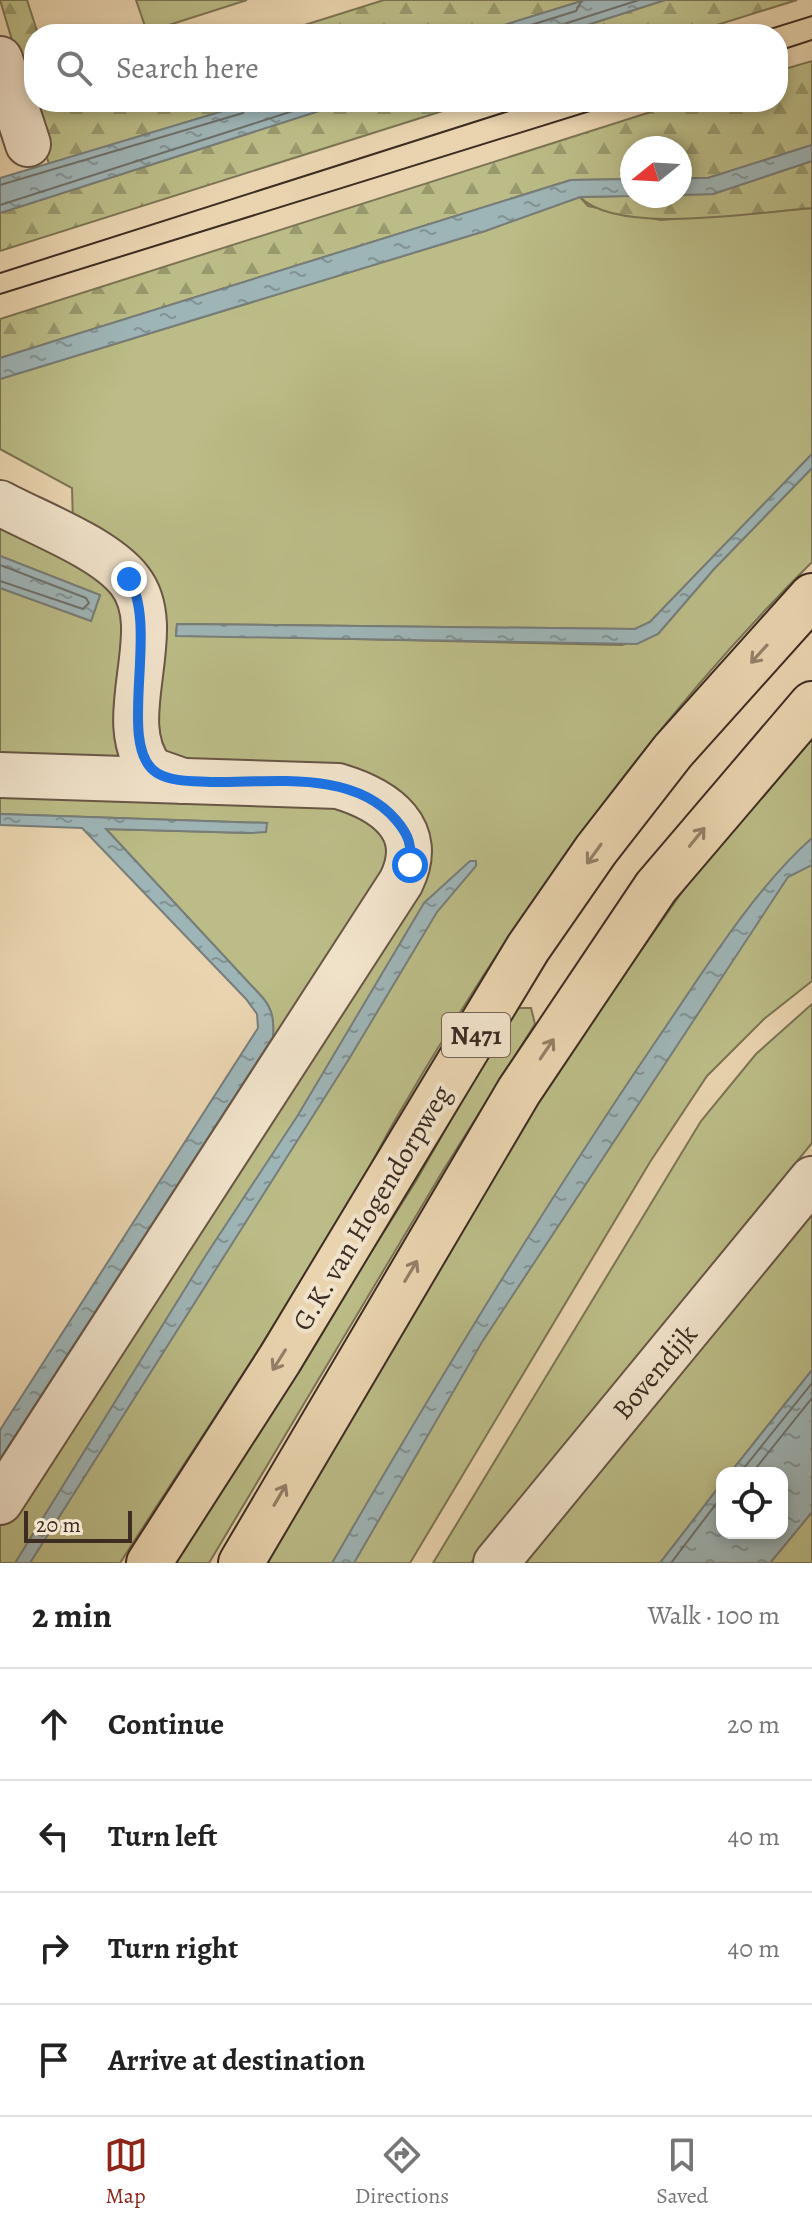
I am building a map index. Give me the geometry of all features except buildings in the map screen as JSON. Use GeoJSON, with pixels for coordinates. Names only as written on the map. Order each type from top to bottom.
{"type":"FeatureCollection","features":[{"type":"Feature","properties":{"kind":"main road","name":"G.K. van Hogendorpweg"},"geometry":{"type":"LineString","coordinates":[[149,1563],[280,1359],[536,936],[673,751],[812,596]]}},
{"type":"Feature","properties":{"kind":"main road","name":"N471"},"geometry":{"type":"LineString","coordinates":[[241,1563],[519,1091],[656,887],[812,704]]}},
{"type":"Feature","properties":{"kind":"street"},"geometry":{"type":"LineString","coordinates":[[0,59],[28,144]]}},
{"type":"Feature","properties":{"kind":"street"},"geometry":{"type":"LineString","coordinates":[[0,503],[101,556],[129,579],[138,593],[143,620],[138,713],[142,752],[152,770],[183,781]]}},
{"type":"Feature","properties":{"kind":"street"},"geometry":{"type":"LineString","coordinates":[[0,775],[320,783],[360,793],[379,803],[405,830],[410,840],[410,865],[0,1502]]}},
{"type":"Feature","properties":{"kind":"street","name":"Bovendijk"},"geometry":{"type":"LineString","coordinates":[[496,1563],[812,1179]]}},
{"type":"Feature","properties":{"kind":"green space"},"geometry":{"type":"Polygon","coordinates":[[[0,0],[27,0],[35,24],[24,24],[24,80],[0,0]]]}},
{"type":"Feature","properties":{"kind":"green space"},"geometry":{"type":"Polygon","coordinates":[[[136,0],[247,0],[172,24],[144,24],[136,0]]]}},
{"type":"Feature","properties":{"kind":"green space"},"geometry":{"type":"Polygon","coordinates":[[[384,0],[585,0],[507,24],[308,24],[384,0]]]}},
{"type":"Feature","properties":{"kind":"green space"},"geometry":{"type":"Polygon","coordinates":[[[665,0],[797,0],[720,24],[590,24],[665,0]]]}},
{"type":"Feature","properties":{"kind":"green space"},"geometry":{"type":"Polygon","coordinates":[[[812,61],[812,145],[708,178],[692,178],[692,136],[620,136],[620,179],[571,180],[0,358],[0,319],[651,112],[788,112],[788,68],[812,61]]]}},
{"type":"Feature","properties":{"kind":"green space"},"geometry":{"type":"Polygon","coordinates":[[[33,112],[220,112],[49,164],[33,112]]]}},
{"type":"Feature","properties":{"kind":"green space"},"geometry":{"type":"Polygon","coordinates":[[[316,112],[439,112],[0,251],[0,213],[316,112]]]}},
{"type":"Feature","properties":{"kind":"green space"},"geometry":{"type":"Polygon","coordinates":[[[812,161],[812,208],[725,217],[656,219],[625,216],[599,209],[580,197],[620,196],[620,208],[692,208],[692,194],[713,194],[812,161]]]}},
{"type":"Feature","properties":{"kind":"green space"},"geometry":{"type":"Polygon","coordinates":[[[580,197],[588,206],[661,220],[812,208],[812,454],[650,622],[635,629],[177,624],[176,635],[622,645],[658,634],[714,569],[812,468],[812,562],[695,689],[587,825],[537,896],[442,1041],[315,1261],[120,1563],[0,1563],[0,1523],[413,822],[159,757],[154,604],[73,523],[72,488],[0,449],[0,379],[485,231],[580,197]]]}},
{"type":"Feature","properties":{"kind":"green space"},"geometry":{"type":"Polygon","coordinates":[[[0,512],[121,587],[126,759],[0,767],[0,588],[91,621],[100,595],[0,556],[0,512]]]}},
{"type":"Feature","properties":{"kind":"green space"},"geometry":{"type":"Polygon","coordinates":[[[812,731],[812,981],[764,1019],[707,1076],[650,1162],[410,1563],[259,1563],[532,1105],[699,868],[812,731]]]}},
{"type":"Feature","properties":{"kind":"green space"},"geometry":{"type":"Polygon","coordinates":[[[0,784],[308,794],[385,828],[391,872],[0,1487],[0,1459],[273,1037],[273,1021],[263,998],[106,829],[251,833],[266,823],[0,814],[0,784]]]}},
{"type":"Feature","properties":{"kind":"green space"},"geometry":{"type":"Polygon","coordinates":[[[812,1004],[812,1143],[471,1563],[433,1563],[701,1121],[756,1054],[812,1004]]]}},
{"type":"Feature","properties":{"kind":"green space"},"geometry":{"type":"Polygon","coordinates":[[[515,1008],[531,1008],[535,1024],[444,1169],[209,1563],[175,1563],[416,1181],[515,1008]]]}},
{"type":"Feature","properties":{"kind":"green space"},"geometry":{"type":"Polygon","coordinates":[[[812,1204],[812,1370],[735,1467],[716,1467],[716,1491],[660,1563],[520,1563],[812,1204]]]}},
{"type":"Feature","properties":{"kind":"green space"},"geometry":{"type":"Polygon","coordinates":[[[812,1512],[812,1563],[770,1563],[812,1512]]]}},
{"type":"Feature","properties":{"kind":"water"},"geometry":{"type":"Polygon","coordinates":[[[585,0],[665,0],[590,24],[507,24],[585,0]]]}},
{"type":"Feature","properties":{"kind":"water"},"geometry":{"type":"Polygon","coordinates":[[[220,112],[316,112],[0,213],[0,178],[220,112]]]}},
{"type":"Feature","properties":{"kind":"water"},"geometry":{"type":"Polygon","coordinates":[[[812,145],[812,161],[713,194],[692,195],[692,178],[708,178],[812,145]]]}},
{"type":"Feature","properties":{"kind":"water"},"geometry":{"type":"Polygon","coordinates":[[[620,179],[620,196],[580,197],[485,231],[0,379],[0,358],[571,180],[620,179]]]}},
{"type":"Feature","properties":{"kind":"water"},"geometry":{"type":"Polygon","coordinates":[[[812,454],[812,468],[714,569],[658,634],[637,644],[176,636],[177,624],[635,629],[650,622],[812,454]]]}},
{"type":"Feature","properties":{"kind":"water"},"geometry":{"type":"Polygon","coordinates":[[[0,556],[100,595],[91,621],[0,588],[0,556]]]}},
{"type":"Feature","properties":{"kind":"water"},"geometry":{"type":"Polygon","coordinates":[[[0,814],[267,823],[266,832],[251,833],[106,829],[263,998],[271,1011],[273,1037],[0,1459],[0,1430],[258,1028],[257,1014],[246,999],[82,828],[0,825],[0,814]]]}},
{"type":"Feature","properties":{"kind":"water"},"geometry":{"type":"Polygon","coordinates":[[[812,838],[812,865],[788,877],[482,1342],[354,1563],[332,1563],[488,1300],[612,1107],[747,909],[812,838]]]}},
{"type":"Feature","properties":{"kind":"water"},"geometry":{"type":"Polygon","coordinates":[[[470,861],[476,861],[476,866],[437,912],[349,1059],[30,1563],[15,1563],[206,1255],[298,1115],[424,903],[470,861]]]}},
{"type":"Feature","properties":{"kind":"water"},"geometry":{"type":"Polygon","coordinates":[[[812,1370],[812,1512],[770,1563],[660,1563],[716,1491],[716,1539],[788,1539],[788,1467],[735,1467],[812,1370]]]}},
{"type":"Feature","properties":{"kind":"tram line"},"geometry":{"type":"LineString","coordinates":[[786,24],[812,16]]}},
{"type":"Feature","properties":{"kind":"tram line"},"geometry":{"type":"LineString","coordinates":[[788,48],[812,40]]}},
{"type":"Feature","properties":{"kind":"tram line"},"geometry":{"type":"LineString","coordinates":[[0,273],[506,112]]}},
{"type":"Feature","properties":{"kind":"tram line"},"geometry":{"type":"LineString","coordinates":[[0,294],[587,112]]}},
{"type":"Feature","properties":{"kind":"route"},"geometry":{"type":"LineString","coordinates":[[129,579],[138,593],[143,620],[138,736],[145,762],[152,770],[183,781],[320,783],[360,793],[379,803],[405,830],[410,840],[410,865]]}}]}
